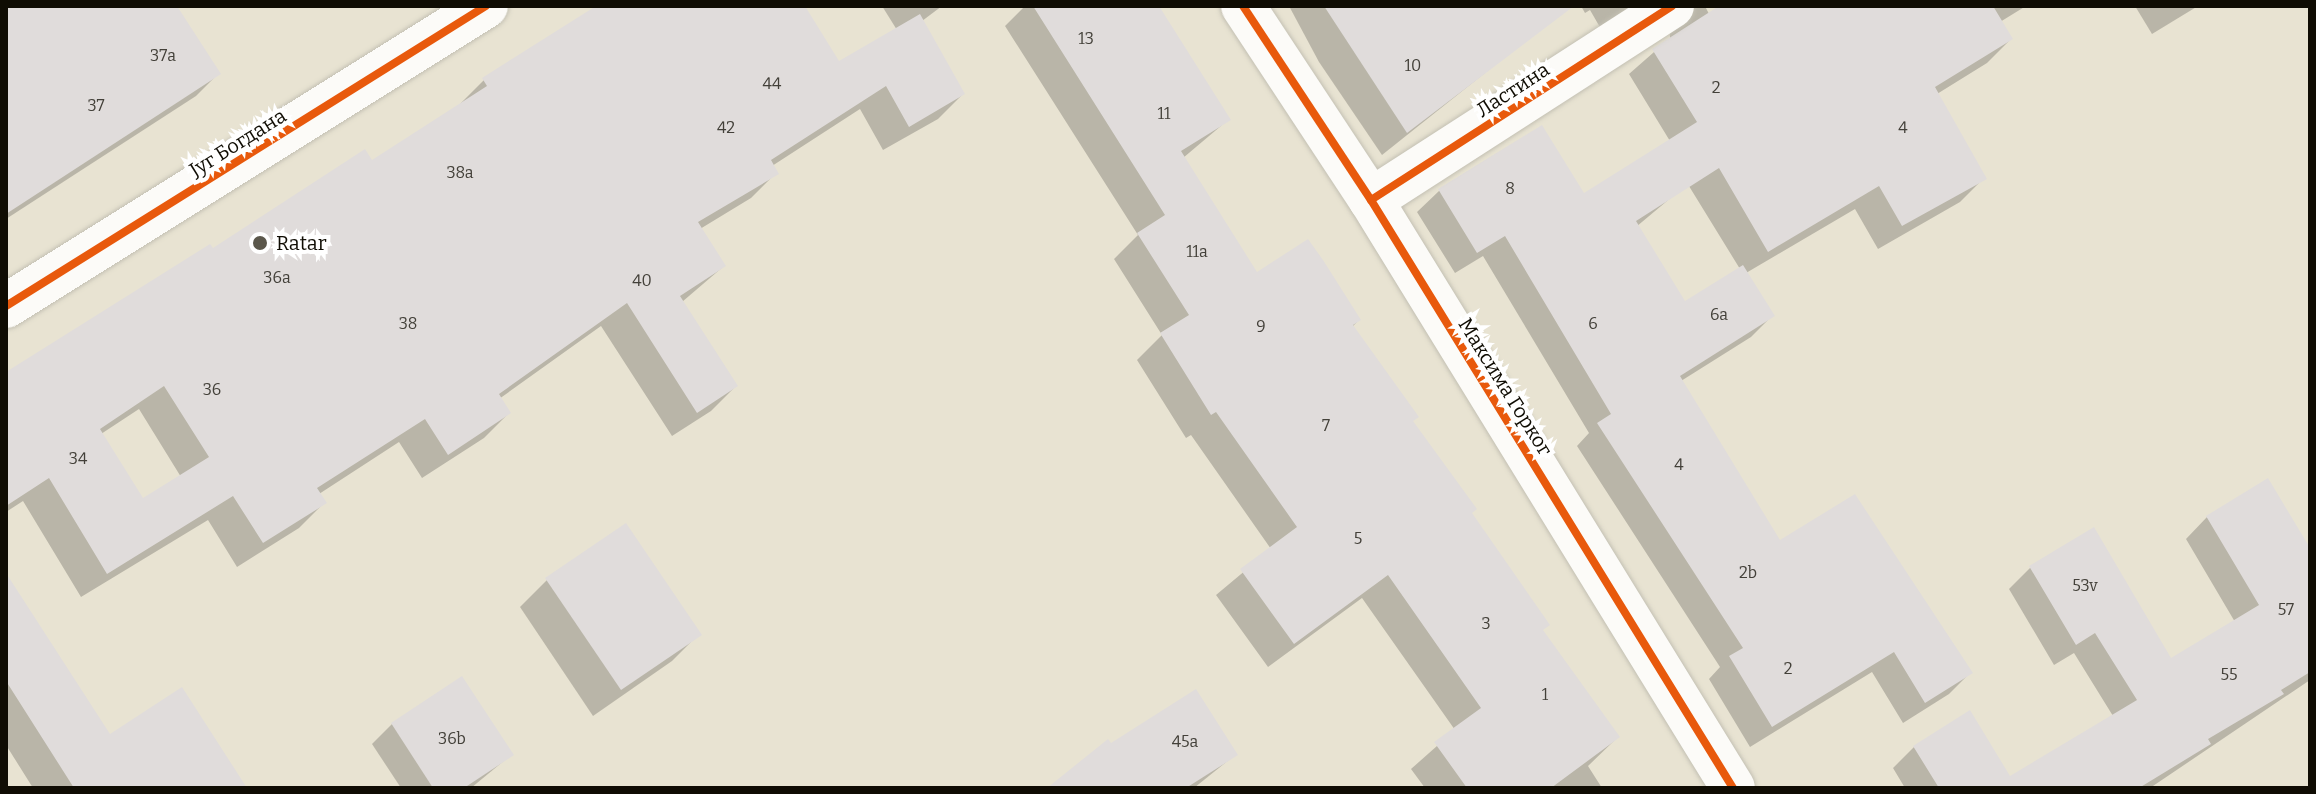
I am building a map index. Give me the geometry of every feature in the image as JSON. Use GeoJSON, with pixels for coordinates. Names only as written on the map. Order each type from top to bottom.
{"type":"FeatureCollection","features":[{"type":"Feature","properties":{"kind":"street","name":"Југ Богдана"},"geometry":{"type":"LineString","coordinates":[[6,306],[486,6]]}},
{"type":"Feature","properties":{"kind":"street","name":"Максима Горког"},"geometry":{"type":"LineString","coordinates":[[1243,6],[1371,200],[1733,788]]}},
{"type":"Feature","properties":{"kind":"street","name":"Ластина"},"geometry":{"type":"LineString","coordinates":[[1371,200],[1672,6]]}},
{"type":"Feature","properties":{"kind":"building"},"geometry":{"type":"Polygon","coordinates":[[[6,6],[177,6],[221,74],[6,214],[6,6]]]}},
{"type":"Feature","properties":{"kind":"building"},"geometry":{"type":"Polygon","coordinates":[[[596,6],[805,6],[839,61],[920,14],[965,94],[909,127],[886,86],[771,160],[779,174],[698,222],[726,266],[680,296],[738,386],[697,413],[627,303],[499,394],[511,413],[448,455],[425,419],[317,488],[327,503],[263,543],[233,496],[107,574],[49,478],[6,506],[6,372],[210,244],[213,248],[365,149],[372,160],[487,86],[482,78],[596,6]],[[164,386],[100,429],[143,498],[209,457],[164,386]]]}},
{"type":"Feature","properties":{"kind":"building"},"geometry":{"type":"Polygon","coordinates":[[[1033,6],[1159,6],[1231,120],[1181,151],[1257,272],[1308,239],[1361,320],[1353,325],[1419,417],[1413,421],[1477,509],[1472,513],[1550,625],[1543,630],[1620,737],[1551,788],[1467,788],[1434,742],[1481,708],[1388,575],[1294,644],[1240,569],[1297,527],[1216,412],[1211,415],[1160,333],[1189,315],[1137,233],[1165,215],[1033,6]]]}},
{"type":"Feature","properties":{"kind":"building"},"geometry":{"type":"Polygon","coordinates":[[[1324,6],[1574,6],[1407,133],[1324,6]]]}},
{"type":"Feature","properties":{"kind":"building"},"geometry":{"type":"Polygon","coordinates":[[[1719,6],[1993,6],[2013,39],[1935,87],[1987,179],[1902,226],[1879,186],[1768,252],[1719,168],[1636,221],[1685,301],[1743,265],[1775,316],[1680,376],[1780,540],[1855,494],[1973,673],[1925,703],[1894,652],[1772,727],[1729,656],[1743,648],[1597,423],[1611,414],[1505,236],[1477,253],[1438,189],[1542,125],[1584,193],[1697,122],[1652,49],[1719,6]]]}},
{"type":"Feature","properties":{"kind":"building"},"geometry":{"type":"Polygon","coordinates":[[[2268,478],[2310,548],[2310,672],[2281,690],[2284,694],[2208,739],[2211,744],[2139,788],[1939,788],[1913,746],[1970,710],[2010,776],[2137,700],[2095,633],[2076,645],[2029,566],[2094,527],[2171,658],[2259,605],[2206,516],[2268,478]]]}},
{"type":"Feature","properties":{"kind":"building"},"geometry":{"type":"Polygon","coordinates":[[[626,523],[702,635],[621,690],[545,578],[626,523]]]}},
{"type":"Feature","properties":{"kind":"building"},"geometry":{"type":"Polygon","coordinates":[[[6,573],[110,734],[182,687],[247,788],[74,788],[6,681],[6,573]]]}},
{"type":"Feature","properties":{"kind":"building"},"geometry":{"type":"Polygon","coordinates":[[[462,676],[514,755],[464,788],[433,788],[391,723],[462,676]]]}},
{"type":"Feature","properties":{"kind":"building"},"geometry":{"type":"Polygon","coordinates":[[[1196,689],[1238,755],[1186,788],[1047,788],[1108,739],[1111,743],[1196,689]]]}},
{"type":"Feature","properties":{"kind":"cycle path"},"geometry":{"type":"LineString","coordinates":[[6,306],[486,6]]}},
{"type":"Feature","properties":{"kind":"cycle path"},"geometry":{"type":"LineString","coordinates":[[1243,6],[1371,200],[1733,788]]}},
{"type":"Feature","properties":{"kind":"cycle path"},"geometry":{"type":"LineString","coordinates":[[1371,200],[1672,6]]}},
{"type":"Feature","properties":{"kind":"place","name":"Ratar"},"geometry":{"type":"Point","coordinates":[260,243]}}]}
